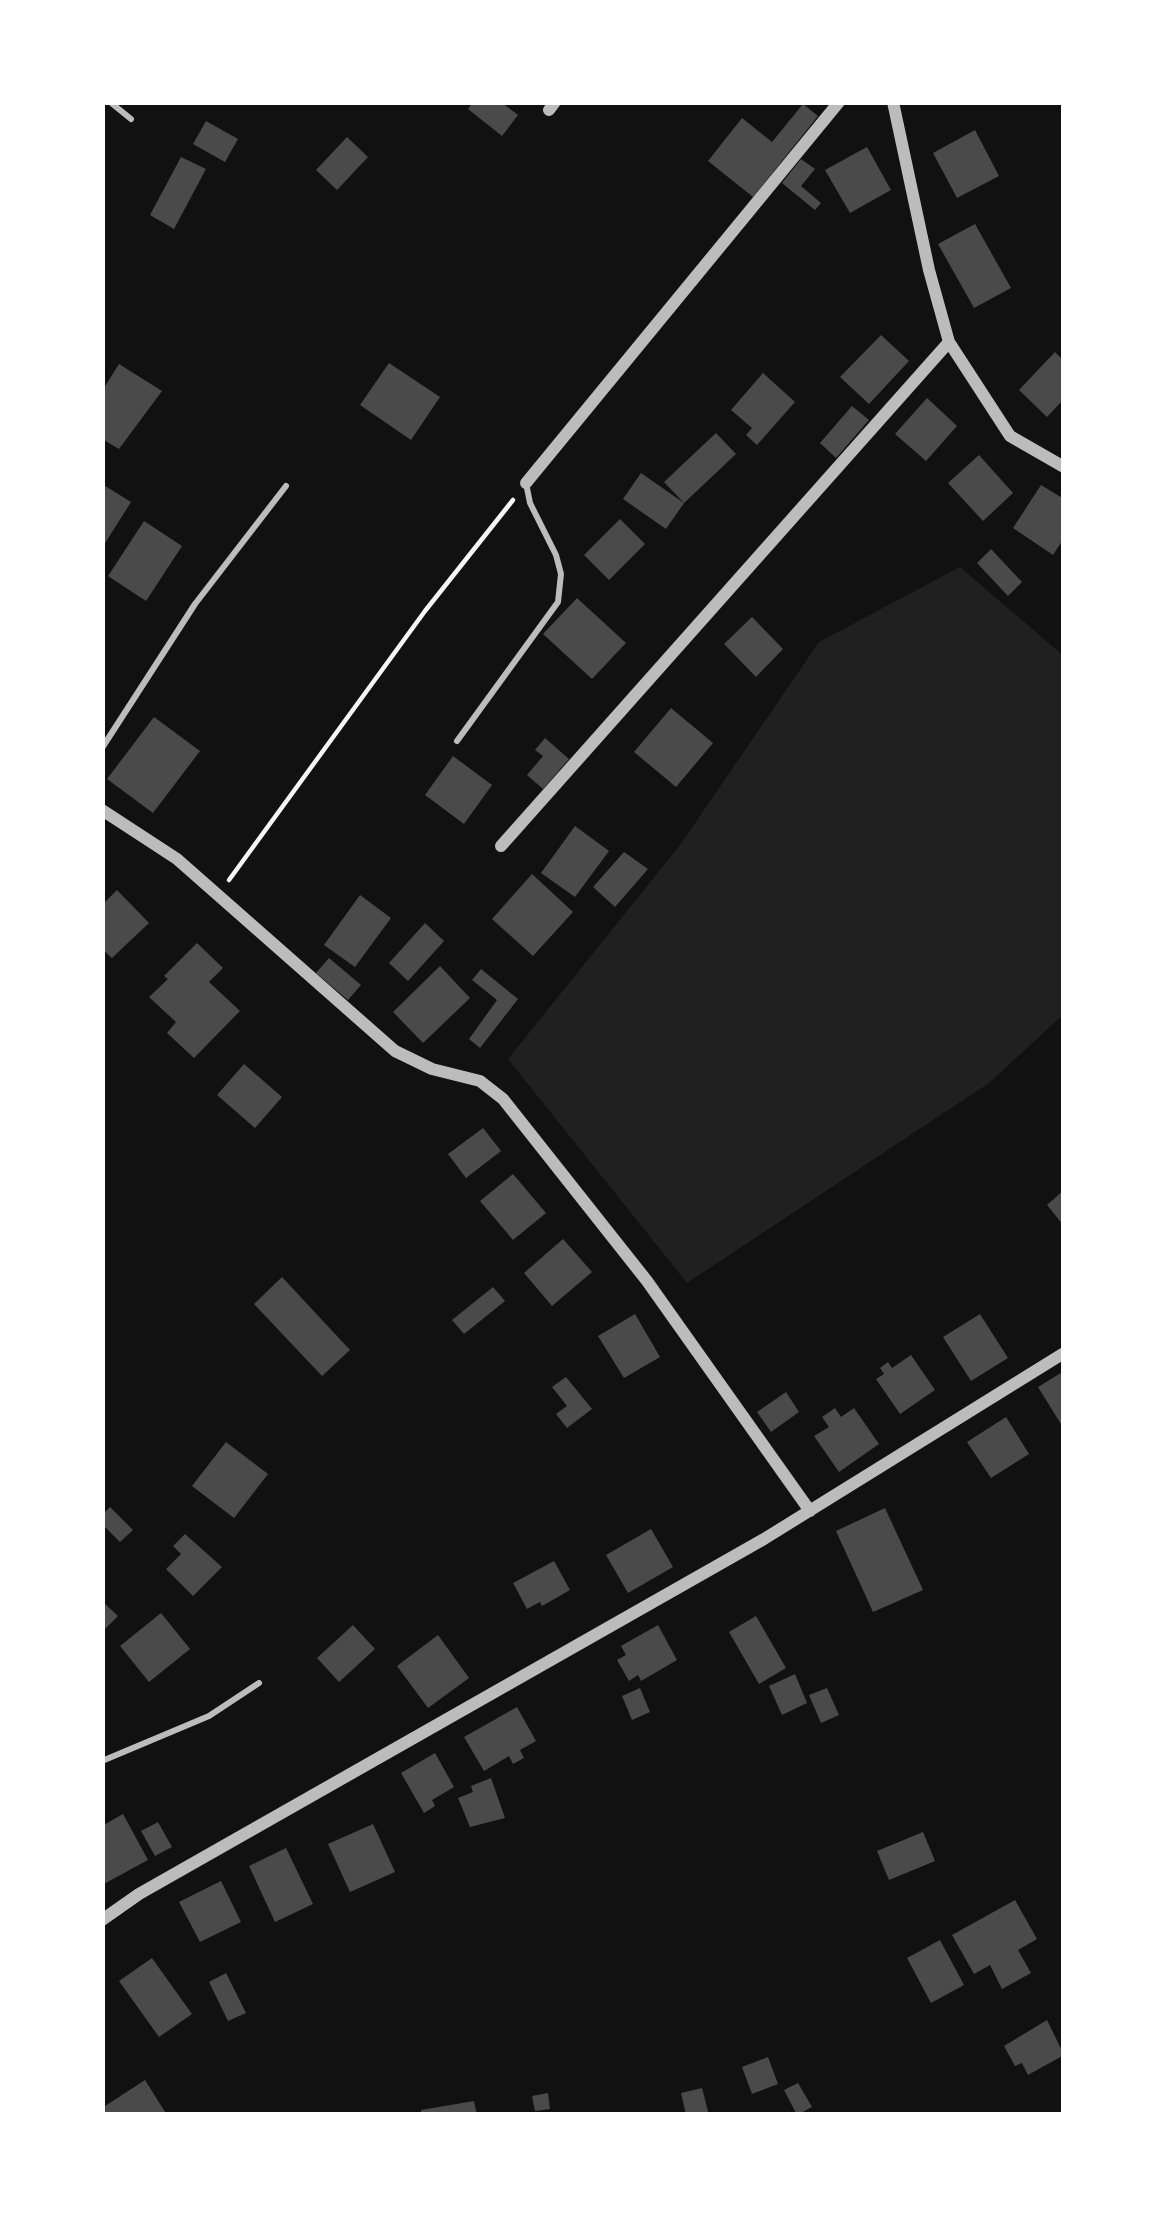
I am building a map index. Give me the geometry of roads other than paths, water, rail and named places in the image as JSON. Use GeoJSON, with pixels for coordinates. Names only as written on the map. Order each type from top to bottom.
{"type":"FeatureCollection","features":[{"type":"Feature","properties":{"kind":"street"},"geometry":{"type":"LineString","coordinates":[[526,483],[839,102]]}},
{"type":"Feature","properties":{"kind":"street"},"geometry":{"type":"LineString","coordinates":[[893,102],[928,270],[949,342],[1010,436],[1064,467]]}},
{"type":"Feature","properties":{"kind":"street"},"geometry":{"type":"LineString","coordinates":[[501,846],[949,342]]}},
{"type":"Feature","properties":{"kind":"street"},"geometry":{"type":"LineString","coordinates":[[102,810],[162,847],[381,1041],[432,1069],[480,1081],[513,1109],[647,1281],[810,1511]]}},
{"type":"Feature","properties":{"kind":"street"},"geometry":{"type":"LineString","coordinates":[[102,1920],[139,1894],[810,1511],[1064,1353]]}},
{"type":"Feature","properties":{"kind":"lane"},"geometry":{"type":"LineString","coordinates":[[110,102],[131,119]]}},
{"type":"Feature","properties":{"kind":"lane"},"geometry":{"type":"LineString","coordinates":[[457,741],[558,602],[561,574],[556,555],[530,502],[526,483]]}},
{"type":"Feature","properties":{"kind":"lane"},"geometry":{"type":"LineString","coordinates":[[102,748],[195,604],[286,486]]}},
{"type":"Feature","properties":{"kind":"lane"},"geometry":{"type":"LineString","coordinates":[[102,1761],[208,1716],[259,1683]]}}]}
